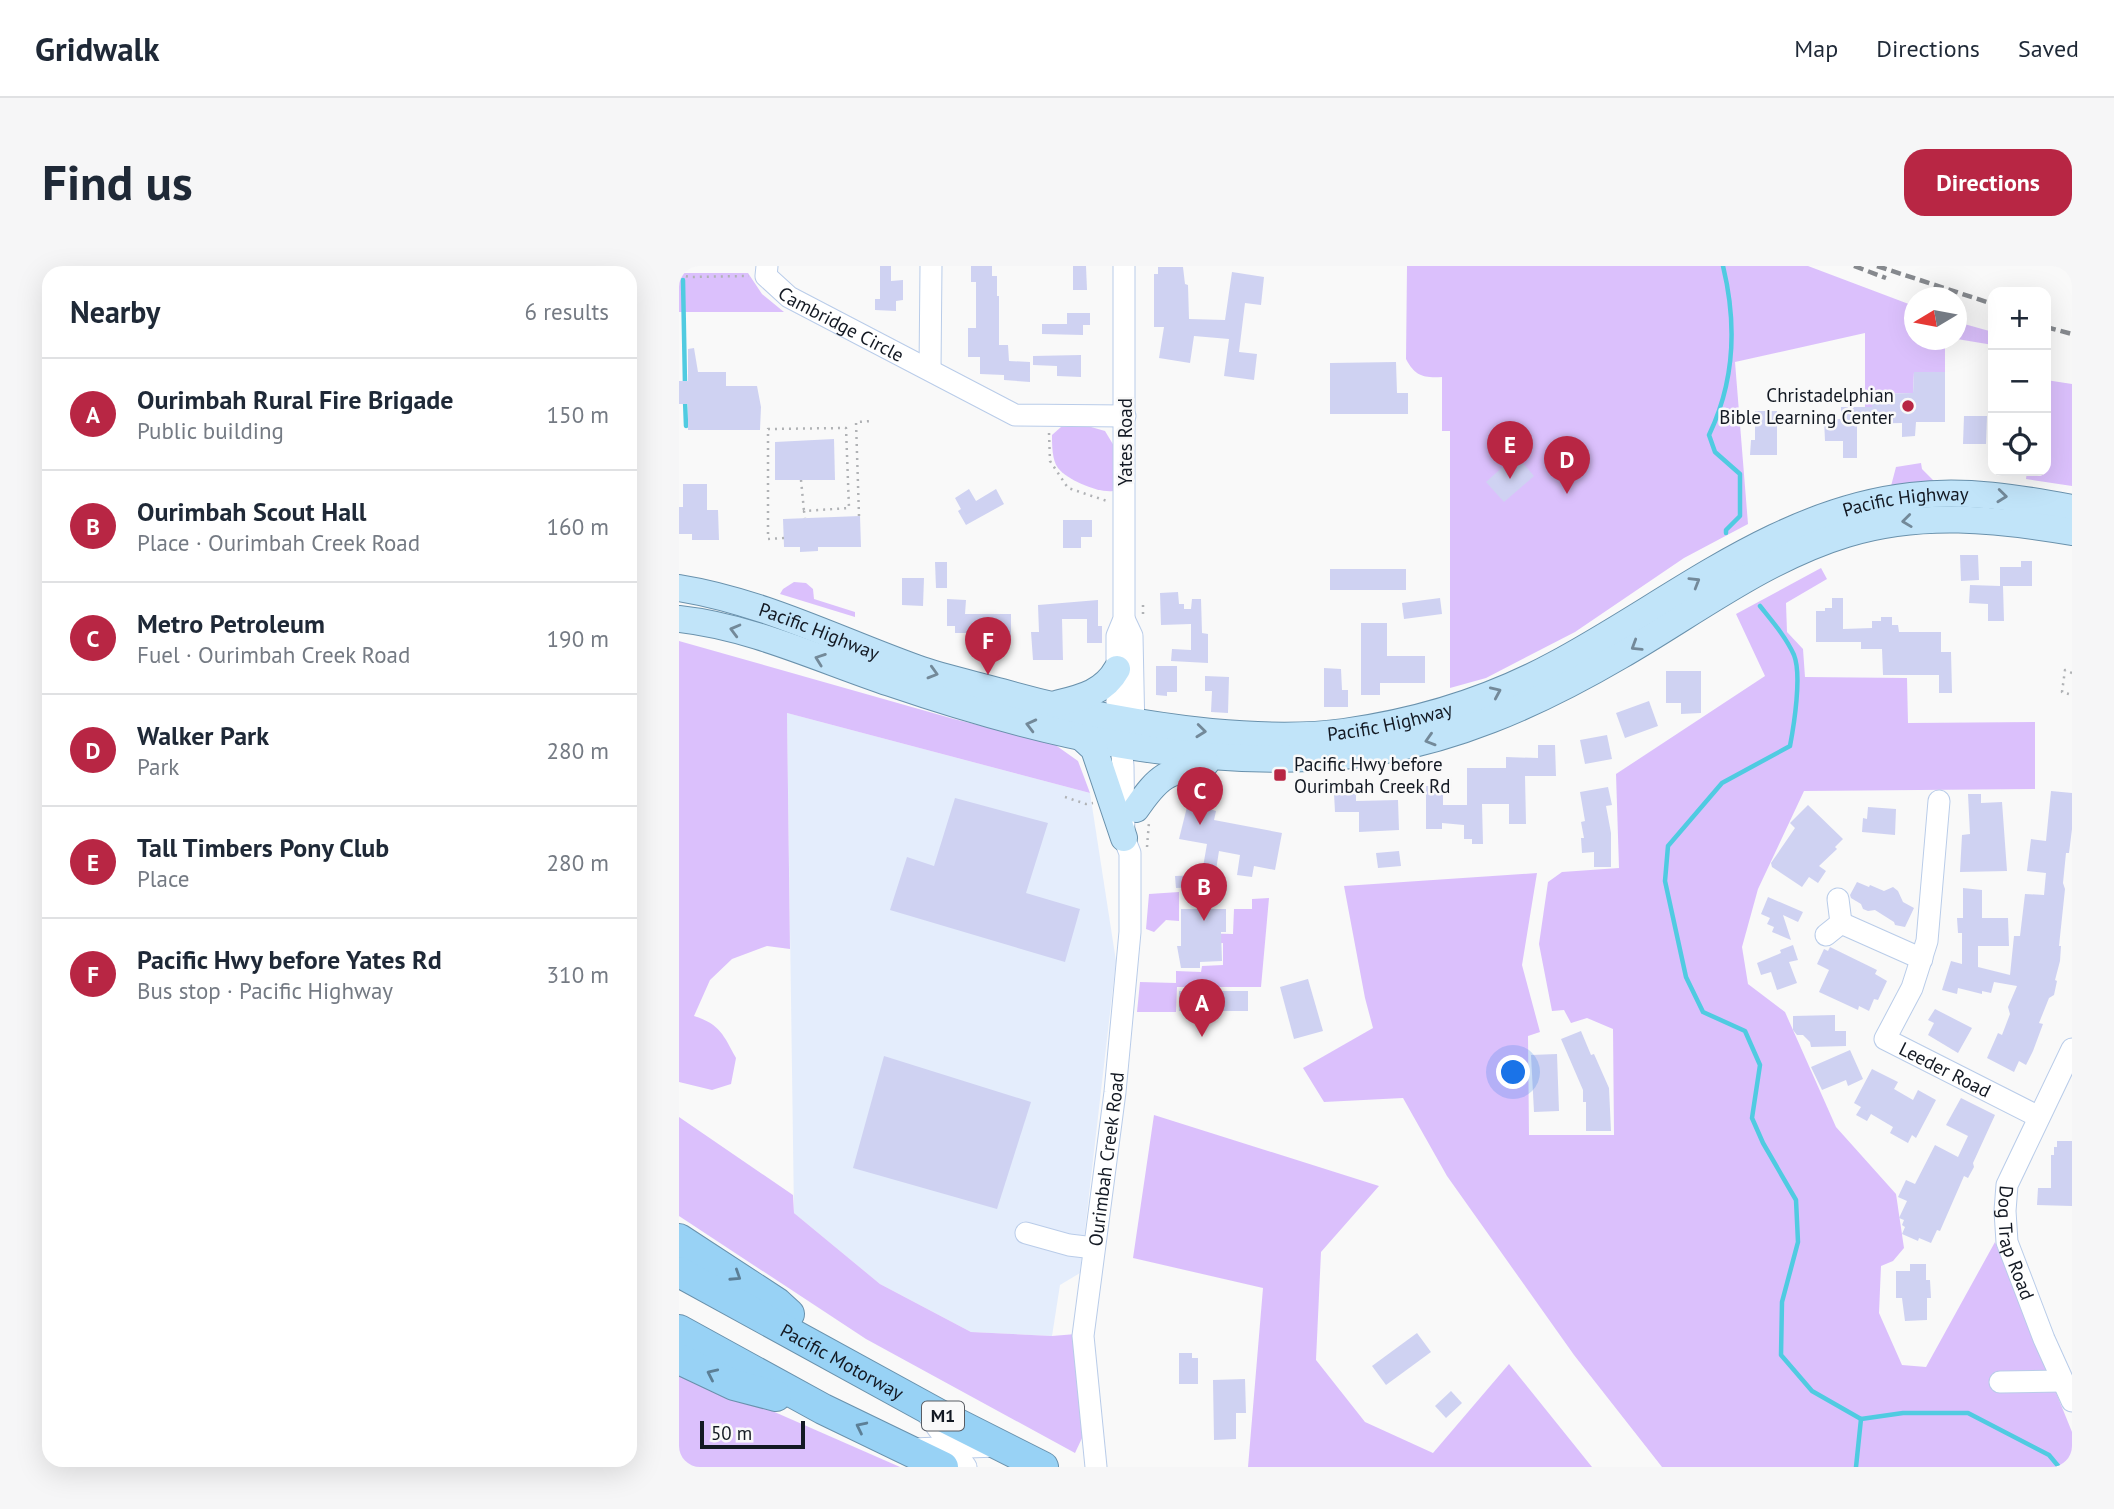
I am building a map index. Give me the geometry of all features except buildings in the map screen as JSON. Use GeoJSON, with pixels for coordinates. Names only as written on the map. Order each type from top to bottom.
{"type":"FeatureCollection","features":[{"type":"Feature","properties":{"kind":"highway"},"geometry":{"type":"LineString","coordinates":[[679,1239],[777,1303],[845,1362]]}},
{"type":"Feature","properties":{"kind":"highway","name":"Pacific Motorway"},"geometry":{"type":"LineString","coordinates":[[679,1272],[1043,1467]]}},
{"type":"Feature","properties":{"kind":"highway","name":"M1"},"geometry":{"type":"LineString","coordinates":[[679,1330],[823,1409],[906,1449],[947,1457]]}},
{"type":"Feature","properties":{"kind":"highway"},"geometry":{"type":"LineString","coordinates":[[679,1359],[734,1385],[823,1409]]}},
{"type":"Feature","properties":{"kind":"main road","name":"Pacific Highway"},"geometry":{"type":"LineString","coordinates":[[679,619],[734,630],[961,707],[1081,737],[1127,734],[1262,737],[1340,733],[1393,724],[1481,699],[1553,666],[1777,536],[1851,507],[1911,495],[1954,494],[2013,497],[2072,508]]}},
{"type":"Feature","properties":{"kind":"main road","name":"Pacific Highway"},"geometry":{"type":"LineString","coordinates":[[679,588],[760,609],[922,670],[1050,706],[1127,734],[1225,758],[1287,760],[1356,754],[1421,743],[1525,706],[1619,657],[1759,571],[1847,533],[1892,523],[1939,519],[1992,520],[2072,532]]}},
{"type":"Feature","properties":{"kind":"main road"},"geometry":{"type":"LineString","coordinates":[[1050,706],[1084,697],[1100,689],[1117,669]]}},
{"type":"Feature","properties":{"kind":"main road"},"geometry":{"type":"LineString","coordinates":[[1081,737],[1094,749],[1127,845]]}},
{"type":"Feature","properties":{"kind":"main road"},"geometry":{"type":"LineString","coordinates":[[1136,809],[1159,778],[1175,770],[1225,758]]}},
{"type":"Feature","properties":{"kind":"street","name":"Cambridge Circle"},"geometry":{"type":"LineString","coordinates":[[930,370],[931,266]]}},
{"type":"Feature","properties":{"kind":"street","name":"Yates Road"},"geometry":{"type":"LineString","coordinates":[[1124,266],[1124,619],[1117,636],[1117,669],[1127,734]]}},
{"type":"Feature","properties":{"kind":"street","name":"Cambridge Circle"},"geometry":{"type":"LineString","coordinates":[[766,271],[789,297],[1014,415],[1125,416]]}},
{"type":"Feature","properties":{"kind":"street","name":"Yates Road"},"geometry":{"type":"LineString","coordinates":[[1124,619],[1132,636],[1127,734]]}},
{"type":"Feature","properties":{"kind":"street","name":"Ourimbah Creek Road"},"geometry":{"type":"LineString","coordinates":[[1127,734],[1136,809],[1136,839],[1127,845]]}},
{"type":"Feature","properties":{"kind":"street","name":"Ourimbah Creek Road"},"geometry":{"type":"LineString","coordinates":[[1095,1467],[1083,1336],[1117,1002],[1130,932],[1127,734]]}},
{"type":"Feature","properties":{"kind":"street","name":"Leeder Road"},"geometry":{"type":"LineString","coordinates":[[1940,801],[1927,941],[1912,988],[1885,1039],[2039,1117]]}},
{"type":"Feature","properties":{"kind":"street"},"geometry":{"type":"LineString","coordinates":[[1838,899],[1834,929],[1922,959]]}},
{"type":"Feature","properties":{"kind":"street","name":"Dog Trap Road"},"geometry":{"type":"LineString","coordinates":[[2072,1049],[2007,1185],[2005,1236],[2072,1401]]}},
{"type":"Feature","properties":{"kind":"street"},"geometry":{"type":"LineString","coordinates":[[1026,1233],[1069,1245],[1094,1248]]}},
{"type":"Feature","properties":{"kind":"street"},"geometry":{"type":"LineString","coordinates":[[2000,1382],[2062,1381]]}},
{"type":"Feature","properties":{"kind":"street"},"geometry":{"type":"LineString","coordinates":[[921,1404],[947,1457],[966,1467]]}},
{"type":"Feature","properties":{"kind":"street"},"geometry":{"type":"LineString","coordinates":[[947,1457],[1000,1446]]}},
{"type":"Feature","properties":{"kind":"path"},"geometry":{"type":"LineString","coordinates":[[679,275],[691,277],[766,271]]}},
{"type":"Feature","properties":{"kind":"path"},"geometry":{"type":"LineString","coordinates":[[1048,415],[1050,461],[1067,488],[1125,507]]}},
{"type":"Feature","properties":{"kind":"path"},"geometry":{"type":"LineString","coordinates":[[859,516],[856,422],[872,421]]}},
{"type":"Feature","properties":{"kind":"path"},"geometry":{"type":"LineString","coordinates":[[784,538],[768,539],[768,429],[846,428],[849,508],[804,512]]}},
{"type":"Feature","properties":{"kind":"path"},"geometry":{"type":"LineString","coordinates":[[801,480],[805,518]]}},
{"type":"Feature","properties":{"kind":"path"},"geometry":{"type":"LineString","coordinates":[[1143,605],[1144,630]]}},
{"type":"Feature","properties":{"kind":"path"},"geometry":{"type":"LineString","coordinates":[[2072,673],[2065,670],[2062,691],[2072,695]]}},
{"type":"Feature","properties":{"kind":"shaded area"},"geometry":{"type":"Polygon","coordinates":[[[1407,266],[1808,266],[1904,302],[1904,350],[1945,350],[1945,372],[1914,372],[1913,393],[1872,394],[1872,418],[1865,418],[1865,333],[1735,362],[1748,524],[1684,558],[1575,632],[1486,678],[1450,688],[1450,431],[1442,431],[1442,377],[1420,375],[1406,359],[1407,266]]]}},
{"type":"Feature","properties":{"kind":"shaded area"},"geometry":{"type":"Polygon","coordinates":[[[679,273],[748,273],[762,294],[784,312],[679,312],[679,273]]]}},
{"type":"Feature","properties":{"kind":"shaded area"},"geometry":{"type":"Polygon","coordinates":[[[1967,325],[1988,331],[1988,344],[1967,341],[1967,325]]]}},
{"type":"Feature","properties":{"kind":"shaded area"},"geometry":{"type":"Polygon","coordinates":[[[2051,381],[2072,384],[2072,486],[2026,479],[2026,476],[2051,476],[2051,381]]]}},
{"type":"Feature","properties":{"kind":"shaded area"},"geometry":{"type":"Polygon","coordinates":[[[1061,427],[1091,427],[1105,431],[1114,446],[1113,491],[1083,485],[1062,473],[1056,465],[1052,448],[1052,435],[1061,427]]]}},
{"type":"Feature","properties":{"kind":"shaded area"},"geometry":{"type":"Polygon","coordinates":[[[1921,463],[1922,469],[1934,481],[1891,486],[1896,467],[1921,463]]]}},
{"type":"Feature","properties":{"kind":"shaded area"},"geometry":{"type":"Polygon","coordinates":[[[1821,568],[1827,579],[1786,603],[1787,632],[1803,649],[1805,677],[1907,678],[1908,723],[2035,722],[2035,789],[1804,791],[1758,889],[1742,947],[1748,984],[1785,1012],[1836,1127],[1896,1194],[1904,1248],[1893,1261],[1881,1266],[1879,1313],[1902,1365],[1926,1367],[1995,1242],[2072,1432],[2072,1467],[1662,1467],[1574,1355],[1447,1176],[1403,1098],[1324,1102],[1303,1068],[1373,1028],[1344,886],[1537,873],[1522,965],[1540,1032],[1528,1036],[1529,1135],[1614,1135],[1613,1029],[1587,1018],[1571,1023],[1564,1010],[1552,1011],[1539,944],[1548,882],[1562,872],[1619,868],[1616,774],[1765,676],[1736,614],[1821,568]]]}},
{"type":"Feature","properties":{"kind":"shaded area"},"geometry":{"type":"Polygon","coordinates":[[[794,582],[806,583],[813,589],[814,599],[855,612],[855,617],[780,594],[794,582]]]}},
{"type":"Feature","properties":{"kind":"shaded area"},"geometry":{"type":"Polygon","coordinates":[[[679,641],[954,719],[1054,744],[1078,761],[1090,793],[787,713],[790,949],[767,946],[732,959],[710,980],[694,1016],[716,1027],[736,1058],[731,1084],[712,1090],[679,1082],[679,641]]]}},
{"type":"Feature","properties":{"kind":"shaded area"},"geometry":{"type":"Polygon","coordinates":[[[787,713],[1090,793],[1116,961],[1080,1273],[1060,1285],[1052,1336],[971,1332],[880,1284],[794,1213],[787,713]]]}},
{"type":"Feature","properties":{"kind":"shaded area"},"geometry":{"type":"Polygon","coordinates":[[[1179,892],[1179,921],[1166,920],[1154,932],[1146,929],[1149,894],[1179,892]]]}},
{"type":"Feature","properties":{"kind":"shaded area"},"geometry":{"type":"Polygon","coordinates":[[[1269,898],[1261,987],[1177,987],[1176,1012],[1137,1012],[1140,982],[1176,983],[1176,971],[1201,972],[1202,966],[1223,965],[1223,943],[1193,945],[1194,933],[1233,934],[1234,909],[1252,909],[1252,899],[1269,898]]]}},
{"type":"Feature","properties":{"kind":"shaded area"},"geometry":{"type":"Polygon","coordinates":[[[1154,1115],[1379,1186],[1321,1252],[1316,1360],[1365,1422],[1433,1453],[1509,1364],[1592,1467],[1248,1467],[1263,1288],[1133,1258],[1154,1115]]]}},
{"type":"Feature","properties":{"kind":"shaded area"},"geometry":{"type":"Polygon","coordinates":[[[679,1117],[793,1195],[794,1213],[880,1284],[971,1332],[1052,1336],[1076,1334],[1083,1436],[1075,1453],[866,1339],[679,1216],[679,1117]]]}},
{"type":"Feature","properties":{"kind":"shaded area"},"geometry":{"type":"Polygon","coordinates":[[[679,1370],[900,1467],[679,1467],[679,1370]]]}},
{"type":"Feature","properties":{"kind":"waterway"},"geometry":{"type":"LineString","coordinates":[[1723,266],[1730,309],[1731,352],[1724,394],[1709,435],[1715,452],[1740,474],[1740,516],[1726,533]]}},
{"type":"Feature","properties":{"kind":"waterway"},"geometry":{"type":"LineString","coordinates":[[683,280],[685,385]]}},
{"type":"Feature","properties":{"kind":"waterway"},"geometry":{"type":"LineString","coordinates":[[685,400],[686,426]]}},
{"type":"Feature","properties":{"kind":"waterway"},"geometry":{"type":"LineString","coordinates":[[1760,606],[1779,629],[1794,655],[1796,664],[1797,700],[1790,746],[1722,783],[1668,846],[1665,881],[1686,977],[1703,1012],[1745,1031],[1760,1065],[1752,1118],[1763,1143],[1796,1200],[1798,1242],[1782,1302],[1781,1355],[1812,1391],[1861,1419],[1903,1413],[1968,1413],[2049,1455],[2059,1467]]}},
{"type":"Feature","properties":{"kind":"waterway"},"geometry":{"type":"LineString","coordinates":[[1856,1467],[1861,1419]]}},
{"type":"Feature","properties":{"kind":"railway"},"geometry":{"type":"LineString","coordinates":[[1854,266],[1886,278]]}},
{"type":"Feature","properties":{"kind":"railway"},"geometry":{"type":"LineString","coordinates":[[1877,266],[1988,302]]}},
{"type":"Feature","properties":{"kind":"railway"},"geometry":{"type":"LineString","coordinates":[[2051,328],[2072,334]]}},
{"type":"Feature","properties":{"kind":"place","name":"Christadelphian Bible Learning Center"},"geometry":{"type":"Point","coordinates":[1908,406]}},
{"type":"Feature","properties":{"kind":"place","name":"Tall Timbers Pony Club"},"geometry":{"type":"Point","coordinates":[1510,479]}},
{"type":"Feature","properties":{"kind":"place","name":"Walker Park"},"geometry":{"type":"Point","coordinates":[1567,494]}},
{"type":"Feature","properties":{"kind":"place","name":"Pacific Hwy before Yates Rd"},"geometry":{"type":"Point","coordinates":[988,675]}},
{"type":"Feature","properties":{"kind":"place","name":"Pacific Hwy before Ourimbah Creek Rd"},"geometry":{"type":"Point","coordinates":[1280,775]}},
{"type":"Feature","properties":{"kind":"place","name":"Metro Petroleum"},"geometry":{"type":"Point","coordinates":[1200,825]}},
{"type":"Feature","properties":{"kind":"place","name":"Ourimbah Scout Hall"},"geometry":{"type":"Point","coordinates":[1204,921]}},
{"type":"Feature","properties":{"kind":"place","name":"Ourimbah Rural Fire Brigade"},"geometry":{"type":"Point","coordinates":[1202,1037]}}]}
